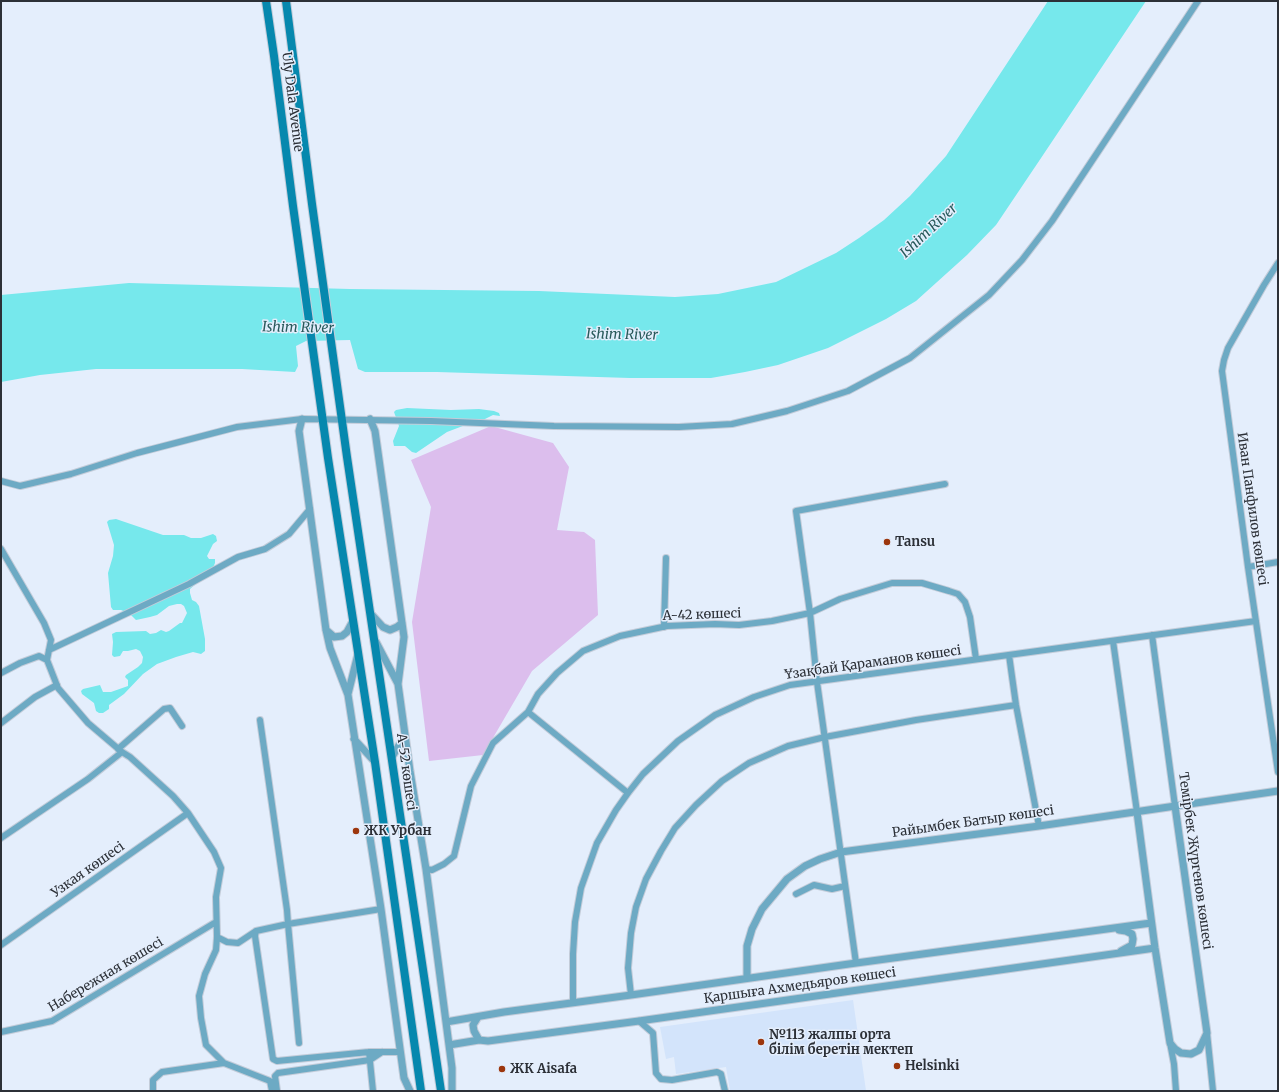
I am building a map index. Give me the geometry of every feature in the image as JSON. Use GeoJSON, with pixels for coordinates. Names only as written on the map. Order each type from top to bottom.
{"type":"FeatureCollection","features":[{"type":"Feature","properties":{"kind":"main road","name":"Uly Dala Avenue"},"geometry":{"type":"LineString","coordinates":[[266,1],[328,458],[353,621]]}},
{"type":"Feature","properties":{"kind":"main road","name":"Uly Dala Avenue"},"geometry":{"type":"LineString","coordinates":[[286,1],[347,457]]}},
{"type":"Feature","properties":{"kind":"main road","name":"А-52 көшесі"},"geometry":{"type":"LineString","coordinates":[[347,457],[372,615],[441,1091]]}},
{"type":"Feature","properties":{"kind":"main road"},"geometry":{"type":"LineString","coordinates":[[353,621],[375,762],[421,1091]]}},
{"type":"Feature","properties":{"kind":"street"},"geometry":{"type":"LineString","coordinates":[[1,481],[20,486],[71,474],[137,453],[237,427],[302,419],[370,419],[554,426],[679,427],[732,424],[787,411],[848,391],[910,358],[989,295],[1022,260],[1052,221],[1198,1]]}},
{"type":"Feature","properties":{"kind":"street","name":"Иван Панфилов көшесі"},"geometry":{"type":"LineString","coordinates":[[1278,263],[1260,291],[1228,348],[1222,371],[1248,567],[1278,772]]}},
{"type":"Feature","properties":{"kind":"street"},"geometry":{"type":"LineString","coordinates":[[302,419],[299,431],[326,630],[330,648],[348,695],[381,909],[404,1078],[410,1091]]}},
{"type":"Feature","properties":{"kind":"street"},"geometry":{"type":"LineString","coordinates":[[370,419],[375,431],[404,637],[398,684],[426,869],[452,1068],[452,1091]]}},
{"type":"Feature","properties":{"kind":"street"},"geometry":{"type":"LineString","coordinates":[[856,962],[817,682],[810,613],[796,511],[945,484]]}},
{"type":"Feature","properties":{"kind":"street"},"geometry":{"type":"LineString","coordinates":[[49,650],[189,584],[238,557],[265,549],[289,534],[310,509]]}},
{"type":"Feature","properties":{"kind":"street"},"geometry":{"type":"LineString","coordinates":[[1,549],[44,623],[51,640],[46,660]]}},
{"type":"Feature","properties":{"kind":"street"},"geometry":{"type":"LineString","coordinates":[[664,627],[666,558]]}},
{"type":"Feature","properties":{"kind":"street"},"geometry":{"type":"LineString","coordinates":[[1248,567],[1278,562]]}},
{"type":"Feature","properties":{"kind":"street","name":"А-42 көшесі"},"geometry":{"type":"LineString","coordinates":[[426,869],[432,870],[444,864],[454,856],[471,786],[493,744],[528,712],[538,694],[557,673],[583,651],[620,636],[664,627],[715,624],[740,625],[772,621],[810,613],[840,599],[892,583],[922,583],[958,594],[965,602],[970,617],[976,659]]}},
{"type":"Feature","properties":{"kind":"street"},"geometry":{"type":"LineString","coordinates":[[372,615],[383,627],[390,630],[398,627],[402,623]]}},
{"type":"Feature","properties":{"kind":"street"},"geometry":{"type":"LineString","coordinates":[[326,630],[334,637],[342,636],[347,632],[353,621]]}},
{"type":"Feature","properties":{"kind":"street","name":"Ұзақбай Қараманов көшесі"},"geometry":{"type":"LineString","coordinates":[[574,1003],[573,946],[575,922],[581,888],[597,843],[616,810],[643,774],[678,741],[715,715],[754,697],[790,685],[1256,621]]}},
{"type":"Feature","properties":{"kind":"street","name":"Темірбек Жүргенов көшесі"},"geometry":{"type":"LineString","coordinates":[[1152,635],[1207,1033],[1213,1091]]}},
{"type":"Feature","properties":{"kind":"street"},"geometry":{"type":"LineString","coordinates":[[1113,641],[1138,812],[1155,948],[1174,1064],[1176,1091]]}},
{"type":"Feature","properties":{"kind":"street"},"geometry":{"type":"LineString","coordinates":[[375,642],[398,684]]}},
{"type":"Feature","properties":{"kind":"street"},"geometry":{"type":"LineString","coordinates":[[348,695],[358,651]]}},
{"type":"Feature","properties":{"kind":"street"},"geometry":{"type":"LineString","coordinates":[[1009,655],[1016,705],[1039,826]]}},
{"type":"Feature","properties":{"kind":"street"},"geometry":{"type":"LineString","coordinates":[[1,673],[38,656],[46,660],[57,685],[88,724],[130,758],[173,796],[188,813],[214,852],[221,868],[216,897],[216,950],[205,974],[200,996],[201,1018],[206,1045],[224,1063],[270,1081],[272,1091]]}},
{"type":"Feature","properties":{"kind":"street"},"geometry":{"type":"LineString","coordinates":[[1,723],[34,696],[57,685]]}},
{"type":"Feature","properties":{"kind":"street"},"geometry":{"type":"LineString","coordinates":[[631,996],[628,968],[631,933],[636,907],[646,879],[675,828],[701,800],[722,781],[749,763],[788,746],[825,736],[916,720],[1016,705]]}},
{"type":"Feature","properties":{"kind":"street"},"geometry":{"type":"LineString","coordinates":[[1,838],[88,779],[164,709],[170,708],[182,726]]}},
{"type":"Feature","properties":{"kind":"street"},"geometry":{"type":"LineString","coordinates":[[528,712],[628,793]]}},
{"type":"Feature","properties":{"kind":"street"},"geometry":{"type":"LineString","coordinates":[[260,720],[287,910],[299,1043]]}},
{"type":"Feature","properties":{"kind":"street"},"geometry":{"type":"LineString","coordinates":[[392,757],[405,735]]}},
{"type":"Feature","properties":{"kind":"street"},"geometry":{"type":"LineString","coordinates":[[354,739],[375,762]]}},
{"type":"Feature","properties":{"kind":"street","name":"Райымбек Батыр көшесі"},"geometry":{"type":"LineString","coordinates":[[747,978],[747,946],[752,929],[762,909],[787,879],[805,866],[820,858],[841,852],[1039,826],[1278,791]]}},
{"type":"Feature","properties":{"kind":"street","name":"Узкая көшесі"},"geometry":{"type":"LineString","coordinates":[[1,945],[188,813]]}},
{"type":"Feature","properties":{"kind":"street"},"geometry":{"type":"LineString","coordinates":[[796,894],[814,885],[832,889],[846,886]]}},
{"type":"Feature","properties":{"kind":"street"},"geometry":{"type":"LineString","coordinates":[[217,937],[227,942],[238,943],[256,931],[288,924],[381,909]]}},
{"type":"Feature","properties":{"kind":"street","name":"Набережная көшесі"},"geometry":{"type":"LineString","coordinates":[[1,1032],[52,1021],[216,922]]}},
{"type":"Feature","properties":{"kind":"street","name":"Қаршыға Ахмедьяров көшесі"},"geometry":{"type":"LineString","coordinates":[[446,1022],[504,1012],[631,996],[856,962],[1152,923]]}},
{"type":"Feature","properties":{"kind":"street"},"geometry":{"type":"LineString","coordinates":[[1108,929],[1126,931],[1132,934],[1132,945],[1116,953]]}},
{"type":"Feature","properties":{"kind":"street"},"geometry":{"type":"LineString","coordinates":[[256,931],[255,936],[273,1058],[277,1061],[369,1052],[400,1052]]}},
{"type":"Feature","properties":{"kind":"street","name":"Қаршыға Ахмедьяров көшесі"},"geometry":{"type":"LineString","coordinates":[[449,1045],[479,1040],[488,1041],[639,1021],[1155,948]]}},
{"type":"Feature","properties":{"kind":"street"},"geometry":{"type":"LineString","coordinates":[[478,1017],[473,1025],[474,1031],[479,1040]]}},
{"type":"Feature","properties":{"kind":"street"},"geometry":{"type":"LineString","coordinates":[[639,1021],[653,1033],[656,1073],[661,1079],[672,1080],[717,1072],[721,1074],[725,1091]]}},
{"type":"Feature","properties":{"kind":"street"},"geometry":{"type":"LineString","coordinates":[[1170,1043],[1181,1053],[1191,1054],[1199,1050],[1207,1033]]}},
{"type":"Feature","properties":{"kind":"street"},"geometry":{"type":"LineString","coordinates":[[369,1052],[373,1091]]}},
{"type":"Feature","properties":{"kind":"street"},"geometry":{"type":"LineString","coordinates":[[277,1091],[274,1076],[278,1073],[370,1060],[382,1052]]}},
{"type":"Feature","properties":{"kind":"street"},"geometry":{"type":"LineString","coordinates":[[153,1091],[153,1080],[162,1072],[224,1063]]}},
{"type":"Feature","properties":{"kind":"shaded area"},"geometry":{"type":"Polygon","coordinates":[[[491,426],[553,443],[569,467],[557,530],[584,532],[595,540],[598,615],[532,671],[483,755],[429,761],[412,622],[431,507],[411,460],[491,426]]]}},
{"type":"Feature","properties":{"kind":"shaded area","name":"№113 жалпы орта білім беретін мектеп"},"geometry":{"type":"Polygon","coordinates":[[[853,1000],[866,1091],[730,1091],[726,1067],[676,1074],[674,1057],[666,1059],[660,1027],[853,1000]]]}},
{"type":"Feature","properties":{"kind":"water","name":"Ishim River"},"geometry":{"type":"Polygon","coordinates":[[[1048,1],[1146,1],[996,225],[967,255],[916,301],[886,319],[828,348],[778,365],[711,378],[630,378],[437,372],[365,372],[358,369],[350,340],[306,341],[296,346],[298,366],[295,372],[242,369],[96,369],[40,375],[1,382],[1,295],[129,283],[350,289],[539,291],[675,297],[718,294],[776,282],[836,253],[884,220],[910,196],[946,156],[1048,1]]]}},
{"type":"Feature","properties":{"kind":"water"},"geometry":{"type":"Polygon","coordinates":[[[407,408],[451,410],[479,409],[494,411],[499,413],[500,416],[493,415],[483,420],[476,421],[447,432],[416,453],[412,452],[405,446],[394,446],[393,441],[399,426],[394,412],[396,410],[407,408]]]}},
{"type":"Feature","properties":{"kind":"water"},"geometry":{"type":"Polygon","coordinates":[[[116,519],[163,535],[184,535],[191,538],[201,538],[213,534],[216,536],[217,541],[213,544],[207,556],[209,559],[215,559],[212,570],[190,589],[192,600],[199,606],[205,639],[205,651],[201,654],[193,652],[157,664],[143,674],[124,694],[109,705],[109,709],[103,713],[99,713],[96,711],[94,703],[82,694],[81,691],[83,689],[100,685],[103,692],[111,692],[128,686],[128,680],[125,677],[126,675],[142,663],[143,657],[140,651],[136,649],[123,651],[120,656],[114,657],[112,655],[112,634],[116,632],[146,631],[150,634],[161,630],[166,632],[182,623],[187,613],[184,606],[177,604],[169,606],[157,615],[136,620],[126,612],[121,610],[113,610],[111,607],[108,573],[113,556],[114,545],[107,522],[109,520],[116,519]]]}},
{"type":"Feature","properties":{"kind":"place","name":"Tansu"},"geometry":{"type":"Point","coordinates":[887,542]}},
{"type":"Feature","properties":{"kind":"place","name":"ЖК Урбан"},"geometry":{"type":"Point","coordinates":[356,831]}},
{"type":"Feature","properties":{"kind":"place","name":"№113 жалпы орта білім беретін мектеп"},"geometry":{"type":"Point","coordinates":[761,1042]}},
{"type":"Feature","properties":{"kind":"place","name":"Helsinki"},"geometry":{"type":"Point","coordinates":[897,1066]}},
{"type":"Feature","properties":{"kind":"place","name":"ЖК Aisafa"},"geometry":{"type":"Point","coordinates":[502,1069]}}]}
